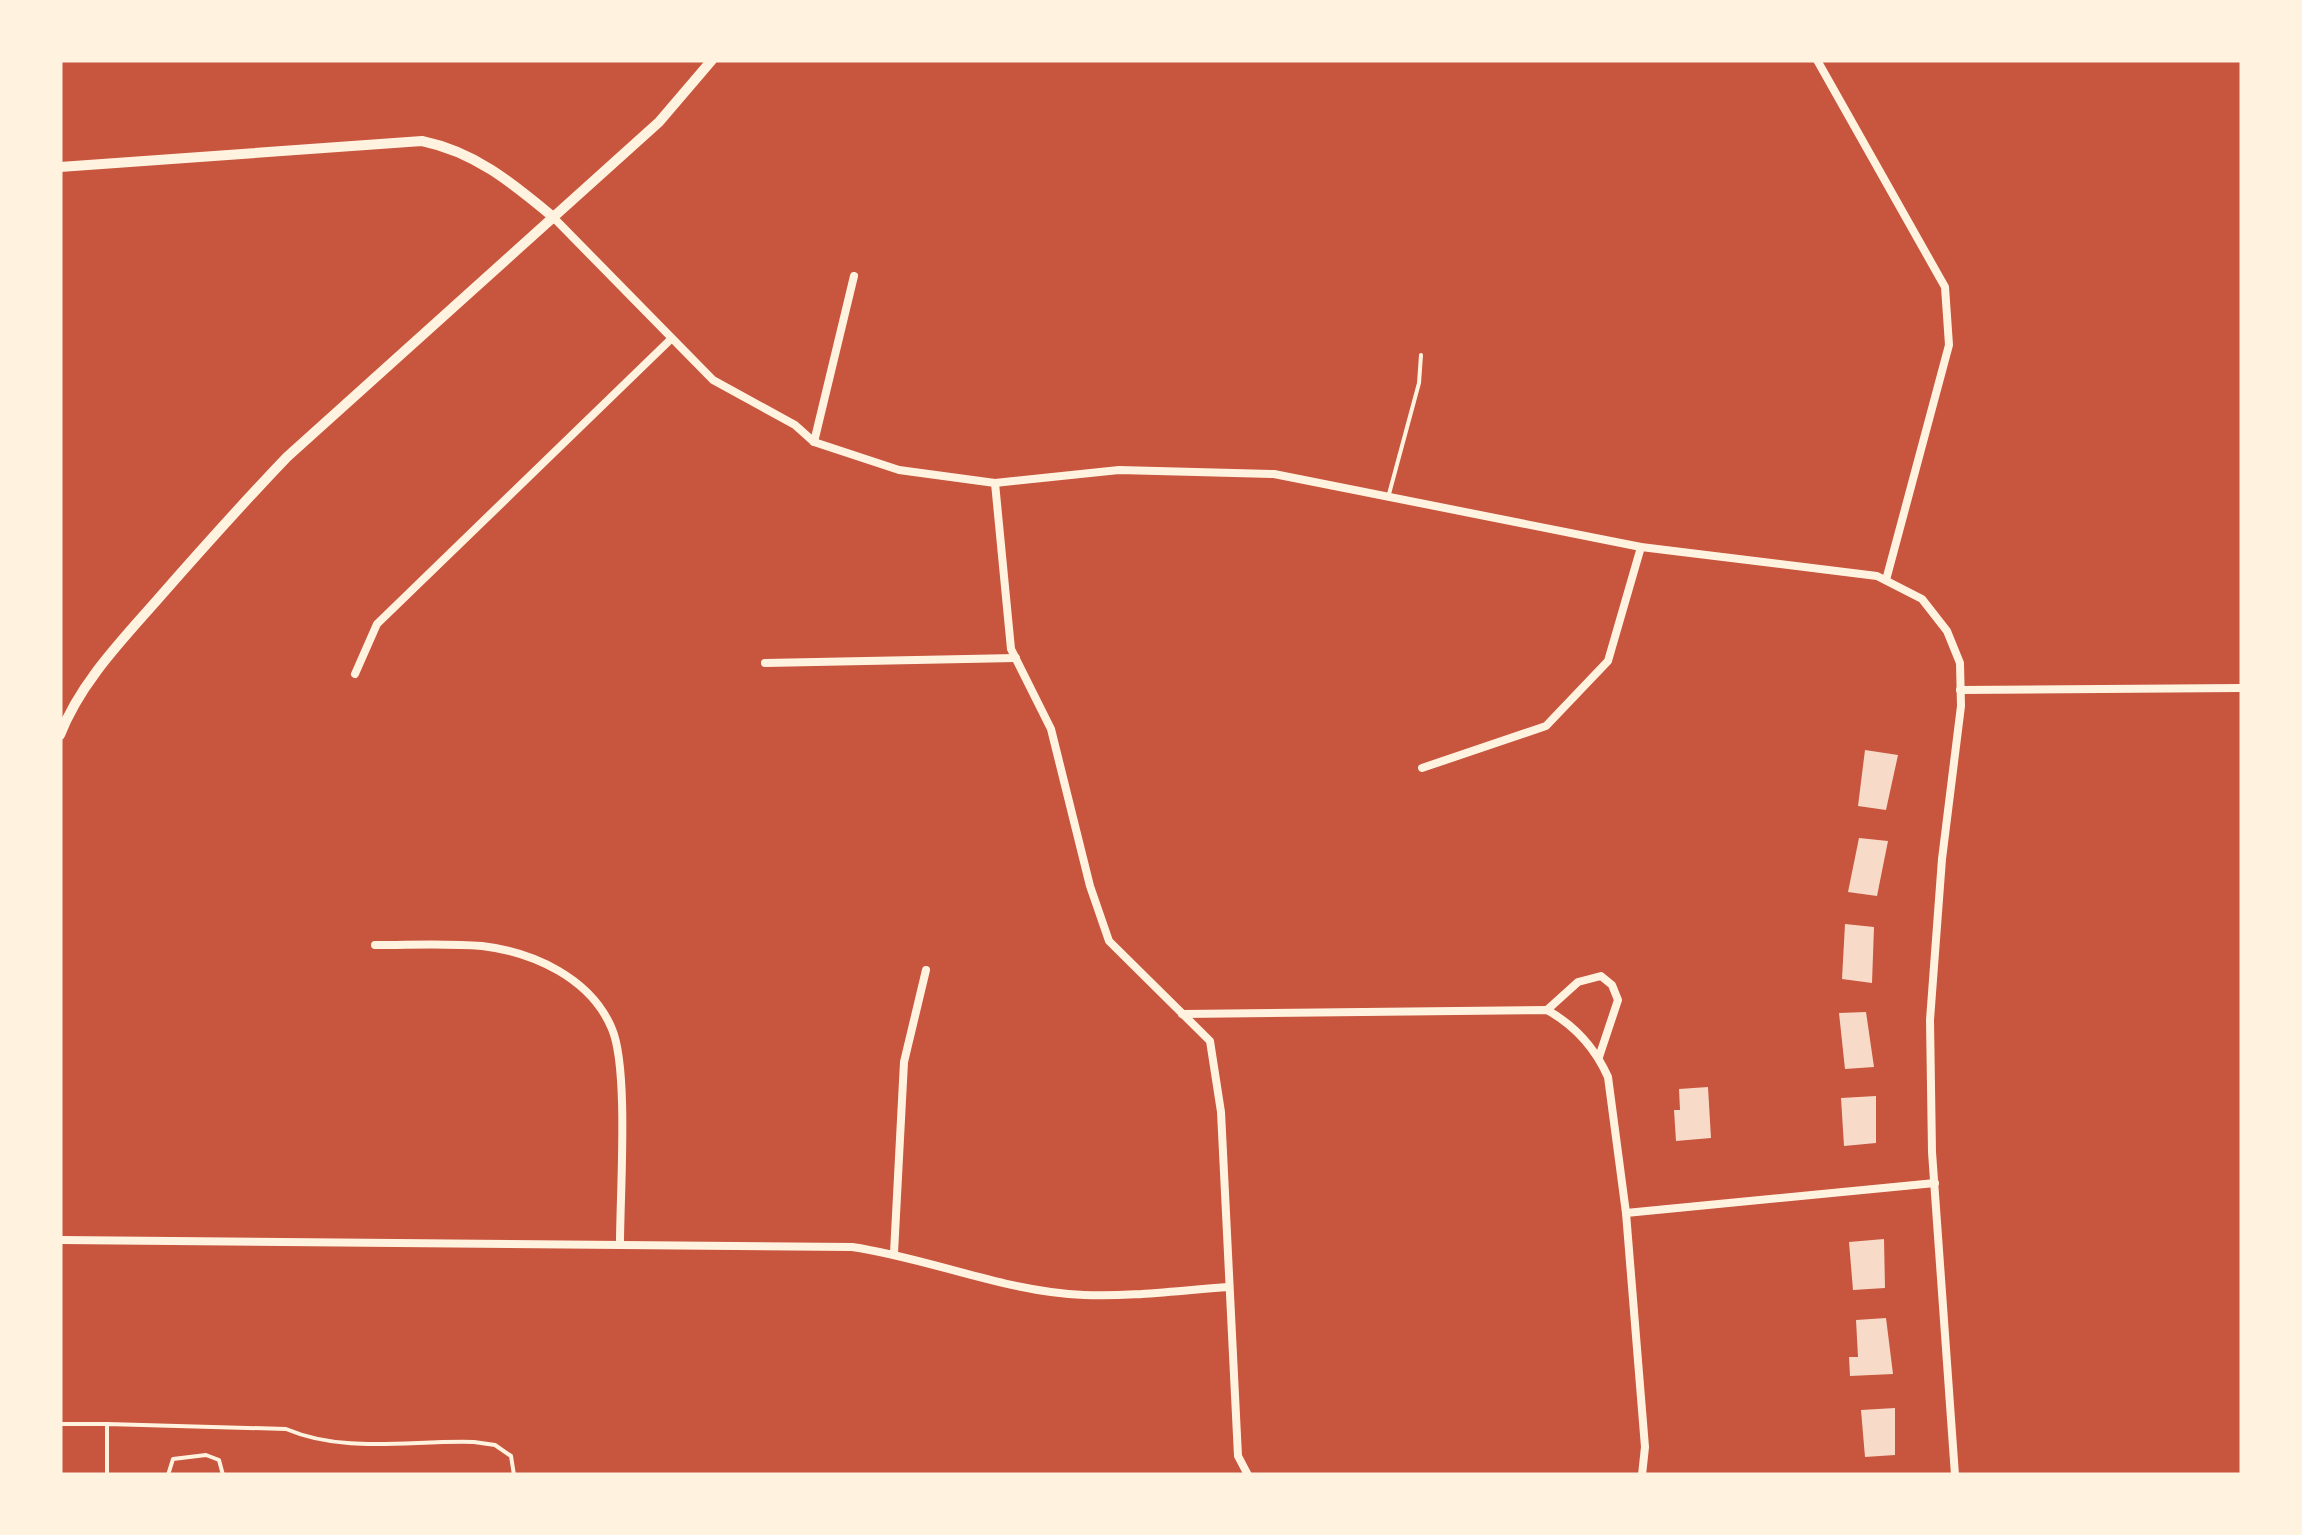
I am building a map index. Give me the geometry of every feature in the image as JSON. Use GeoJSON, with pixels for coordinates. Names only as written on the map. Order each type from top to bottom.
{"type":"FeatureCollection","features":[{"type":"Feature","properties":{"kind":"street"},"geometry":{"type":"LineString","coordinates":[[60,735],[67,716],[113,650],[287,458],[659,122],[712,60]]}},
{"type":"Feature","properties":{"kind":"street"},"geometry":{"type":"LineString","coordinates":[[1816,60],[1945,286],[1949,345],[1886,580]]}},
{"type":"Feature","properties":{"kind":"street"},"geometry":{"type":"LineString","coordinates":[[60,167],[422,141],[444,146],[494,169],[552,216],[713,380],[795,425],[814,442],[898,470],[995,483],[1118,470],[1274,474],[1642,547],[1886,580],[1922,599],[1947,632],[1960,663],[1930,1020],[1934,1183],[1955,1475]]}},
{"type":"Feature","properties":{"kind":"street"},"geometry":{"type":"LineString","coordinates":[[814,442],[854,276]]}},
{"type":"Feature","properties":{"kind":"street"},"geometry":{"type":"LineString","coordinates":[[356,674],[377,624],[670,340]]}},
{"type":"Feature","properties":{"kind":"street"},"geometry":{"type":"LineString","coordinates":[[995,483],[1011,649],[1052,729],[1082,854],[1110,942],[1210,1042],[1221,1112],[1238,1456],[1245,1473]]}},
{"type":"Feature","properties":{"kind":"street"},"geometry":{"type":"LineString","coordinates":[[1422,768],[1546,726],[1608,661],[1642,547]]}},
{"type":"Feature","properties":{"kind":"street"},"geometry":{"type":"LineString","coordinates":[[765,663],[1016,658]]}},
{"type":"Feature","properties":{"kind":"street"},"geometry":{"type":"LineString","coordinates":[[1960,690],[2242,688]]}},
{"type":"Feature","properties":{"kind":"street"},"geometry":{"type":"LineString","coordinates":[[375,945],[483,946],[536,958],[581,984],[612,1029],[620,1088],[620,1243]]}},
{"type":"Feature","properties":{"kind":"street"},"geometry":{"type":"LineString","coordinates":[[894,1253],[904,1062],[926,970]]}},
{"type":"Feature","properties":{"kind":"street"},"geometry":{"type":"LineString","coordinates":[[1547,1010],[1578,982],[1601,976],[1612,985],[1618,1000],[1599,1057]]}},
{"type":"Feature","properties":{"kind":"street"},"geometry":{"type":"LineString","coordinates":[[1182,1014],[1547,1010],[1566,1020],[1599,1057],[1608,1077],[1626,1213],[1644,1447],[1642,1475]]}},
{"type":"Feature","properties":{"kind":"street"},"geometry":{"type":"LineString","coordinates":[[1626,1213],[1934,1183]]}},
{"type":"Feature","properties":{"kind":"street"},"geometry":{"type":"LineString","coordinates":[[60,1240],[821,1246],[894,1253],[1026,1287],[1084,1295],[1229,1287]]}},
{"type":"Feature","properties":{"kind":"lane"},"geometry":{"type":"LineString","coordinates":[[1388,499],[1419,383],[1421,355]]}},
{"type":"Feature","properties":{"kind":"lane"},"geometry":{"type":"LineString","coordinates":[[60,1424],[286,1429],[343,1445],[484,1444],[511,1456],[514,1475]]}},
{"type":"Feature","properties":{"kind":"lane"},"geometry":{"type":"LineString","coordinates":[[106,1424],[107,1475]]}},
{"type":"Feature","properties":{"kind":"lane"},"geometry":{"type":"LineString","coordinates":[[168,1475],[174,1459],[206,1455],[219,1460],[223,1475]]}},
{"type":"Feature","properties":{"kind":"building"},"geometry":{"type":"Polygon","coordinates":[[[1865,750],[1898,755],[1886,810],[1858,806],[1865,750]]]}},
{"type":"Feature","properties":{"kind":"building"},"geometry":{"type":"Polygon","coordinates":[[[1859,838],[1888,841],[1877,896],[1848,892],[1859,838]]]}},
{"type":"Feature","properties":{"kind":"building"},"geometry":{"type":"Polygon","coordinates":[[[1845,924],[1874,927],[1872,983],[1842,979],[1845,924]]]}},
{"type":"Feature","properties":{"kind":"building"},"geometry":{"type":"Polygon","coordinates":[[[1866,1012],[1874,1067],[1845,1069],[1839,1013],[1866,1012]]]}},
{"type":"Feature","properties":{"kind":"building"},"geometry":{"type":"Polygon","coordinates":[[[1708,1087],[1711,1138],[1676,1141],[1674,1110],[1680,1110],[1679,1089],[1708,1087]]]}},
{"type":"Feature","properties":{"kind":"building"},"geometry":{"type":"Polygon","coordinates":[[[1876,1096],[1876,1143],[1844,1146],[1841,1098],[1876,1096]]]}},
{"type":"Feature","properties":{"kind":"building"},"geometry":{"type":"Polygon","coordinates":[[[1884,1239],[1885,1288],[1853,1290],[1849,1242],[1884,1239]]]}},
{"type":"Feature","properties":{"kind":"building"},"geometry":{"type":"Polygon","coordinates":[[[1886,1318],[1893,1374],[1850,1376],[1849,1357],[1858,1357],[1856,1320],[1886,1318]]]}},
{"type":"Feature","properties":{"kind":"building"},"geometry":{"type":"Polygon","coordinates":[[[1895,1408],[1895,1455],[1865,1457],[1861,1410],[1895,1408]]]}}]}
